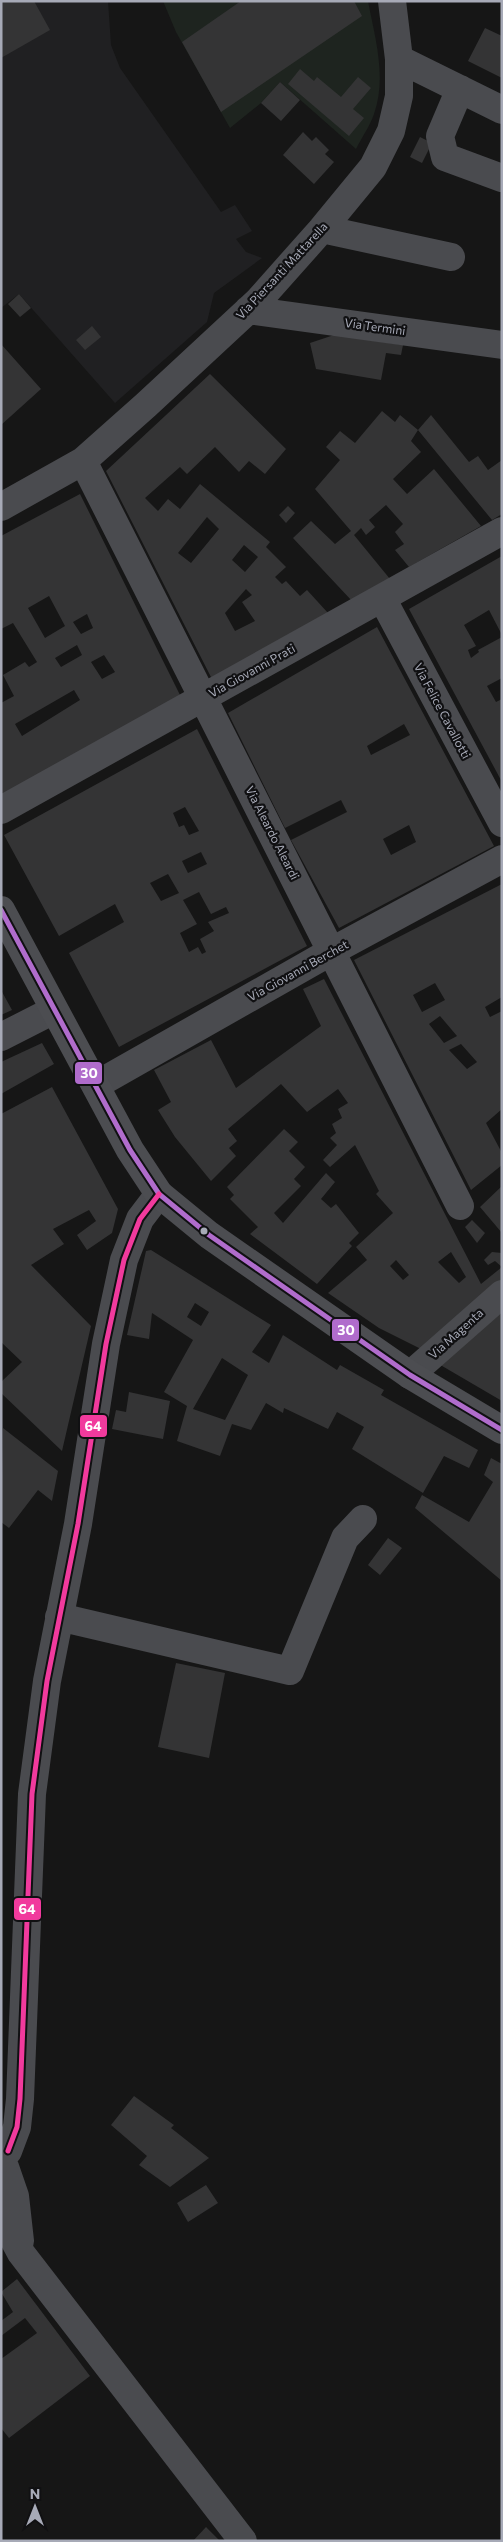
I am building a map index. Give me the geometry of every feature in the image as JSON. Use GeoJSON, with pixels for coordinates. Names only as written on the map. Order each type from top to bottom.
{"type":"FeatureCollection","features":[{"type":"Feature","properties":{"kind":"main road"},"geometry":{"type":"LineString","coordinates":[[1,910],[130,1150],[159,1194],[209,1236],[410,1375],[502,1430]]}},
{"type":"Feature","properties":{"kind":"street","name":"Via Piersanti Mattarella"},"geometry":{"type":"LineString","coordinates":[[1,507],[84,461],[248,310],[322,229],[373,167],[391,130],[399,96],[399,59],[392,1]]}},
{"type":"Feature","properties":{"kind":"street"},"geometry":{"type":"LineString","coordinates":[[399,59],[502,110]]}},
{"type":"Feature","properties":{"kind":"street"},"geometry":{"type":"LineString","coordinates":[[460,89],[440,136],[445,157],[502,178]]}},
{"type":"Feature","properties":{"kind":"street"},"geometry":{"type":"LineString","coordinates":[[322,229],[451,257]]}},
{"type":"Feature","properties":{"kind":"street","name":"Via Termini"},"geometry":{"type":"LineString","coordinates":[[248,310],[502,345]]}},
{"type":"Feature","properties":{"kind":"street","name":"Via Aleardo Aleardi"},"geometry":{"type":"LineString","coordinates":[[84,461],[460,1206]]}},
{"type":"Feature","properties":{"kind":"street","name":"Via Giovanni Prati"},"geometry":{"type":"LineString","coordinates":[[1,810],[502,531]]}},
{"type":"Feature","properties":{"kind":"street","name":"Via Felice Cavallotti"},"geometry":{"type":"LineString","coordinates":[[382,598],[502,823]]}},
{"type":"Feature","properties":{"kind":"street","name":"Via Giovanni Berchet"},"geometry":{"type":"LineString","coordinates":[[96,1085],[332,951],[502,859]]}},
{"type":"Feature","properties":{"kind":"street"},"geometry":{"type":"LineString","coordinates":[[1,1037],[54,1010]]}},
{"type":"Feature","properties":{"kind":"street"},"geometry":{"type":"LineString","coordinates":[[21,2253],[15,2196],[4,2157],[17,2127],[20,2099],[32,1794],[59,1617],[78,1524],[106,1344],[124,1260],[140,1219],[159,1194]]}},
{"type":"Feature","properties":{"kind":"street","name":"Via Magenta"},"geometry":{"type":"LineString","coordinates":[[410,1375],[502,1294]]}},
{"type":"Feature","properties":{"kind":"street"},"geometry":{"type":"LineString","coordinates":[[59,1617],[290,1671],[345,1538],[363,1519]]}},
{"type":"Feature","properties":{"kind":"street"},"geometry":{"type":"LineString","coordinates":[[1,2123],[20,2099]]}},
{"type":"Feature","properties":{"kind":"street"},"geometry":{"type":"LineString","coordinates":[[1,2216],[21,2253],[242,2541]]}},
{"type":"Feature","properties":{"kind":"shaded area"},"geometry":{"type":"Polygon","coordinates":[[[1,1],[108,1],[111,45],[120,68],[221,212],[235,205],[252,231],[236,239],[246,252],[262,258],[214,293],[207,322],[115,403],[19,294],[1,308],[1,1]]]}},
{"type":"Feature","properties":{"kind":"shaded area"},"geometry":{"type":"Polygon","coordinates":[[[163,1],[368,1],[376,43],[380,86],[374,114],[356,149],[280,82],[261,103],[230,128],[176,32],[163,1]]]}},
{"type":"Feature","properties":{"kind":"building"},"geometry":{"type":"Polygon","coordinates":[[[1,1],[34,1],[50,30],[1,58],[1,1]]]}},
{"type":"Feature","properties":{"kind":"building"},"geometry":{"type":"Polygon","coordinates":[[[241,1],[354,1],[362,16],[221,112],[182,42],[241,1]]]}},
{"type":"Feature","properties":{"kind":"building"},"geometry":{"type":"Polygon","coordinates":[[[485,28],[502,36],[502,78],[468,61],[485,28]]]}},
{"type":"Feature","properties":{"kind":"building"},"geometry":{"type":"Polygon","coordinates":[[[300,69],[314,81],[317,77],[341,97],[358,77],[371,88],[353,109],[364,118],[349,136],[288,84],[300,69]]]}},
{"type":"Feature","properties":{"kind":"building"},"geometry":{"type":"Polygon","coordinates":[[[280,82],[300,100],[281,121],[261,103],[280,82]]]}},
{"type":"Feature","properties":{"kind":"building"},"geometry":{"type":"Polygon","coordinates":[[[303,132],[312,141],[316,137],[329,150],[325,154],[334,162],[314,184],[283,155],[303,132]]]}},
{"type":"Feature","properties":{"kind":"building"},"geometry":{"type":"Polygon","coordinates":[[[420,137],[432,143],[422,163],[410,157],[420,137]]]}},
{"type":"Feature","properties":{"kind":"building"},"geometry":{"type":"Polygon","coordinates":[[[19,294],[31,308],[20,317],[8,304],[19,294]]]}},
{"type":"Feature","properties":{"kind":"building"},"geometry":{"type":"Polygon","coordinates":[[[92,326],[101,337],[85,350],[76,340],[92,326]]]}},
{"type":"Feature","properties":{"kind":"building"},"geometry":{"type":"Polygon","coordinates":[[[334,335],[403,345],[401,355],[386,353],[381,380],[316,369],[310,343],[334,335]]]}},
{"type":"Feature","properties":{"kind":"building"},"geometry":{"type":"Polygon","coordinates":[[[1,344],[41,389],[1,425],[1,344]]]}},
{"type":"Feature","properties":{"kind":"building"},"geometry":{"type":"Polygon","coordinates":[[[210,374],[286,449],[265,474],[249,461],[239,472],[215,447],[187,474],[180,467],[145,498],[158,511],[168,499],[180,509],[200,484],[270,542],[266,547],[286,567],[275,577],[282,584],[286,581],[300,596],[307,590],[328,613],[212,679],[106,471],[210,374]],[[207,517],[178,553],[191,563],[219,529],[207,517]],[[244,545],[232,560],[245,572],[258,557],[244,545]],[[246,589],[225,613],[235,631],[255,621],[242,602],[252,595],[246,589]]]}},
{"type":"Feature","properties":{"kind":"building"},"geometry":{"type":"Polygon","coordinates":[[[382,411],[395,422],[400,415],[418,430],[411,441],[421,452],[393,479],[407,494],[434,469],[481,526],[409,567],[395,550],[404,544],[395,532],[403,524],[386,505],[369,520],[375,527],[366,535],[361,528],[354,535],[390,579],[352,601],[293,538],[311,521],[335,544],[351,531],[315,489],[340,460],[326,447],[340,431],[355,443],[382,411]]]}},
{"type":"Feature","properties":{"kind":"building"},"geometry":{"type":"Polygon","coordinates":[[[431,415],[469,462],[478,456],[488,470],[502,460],[502,514],[492,520],[418,430],[431,415]]]}},
{"type":"Feature","properties":{"kind":"building"},"geometry":{"type":"Polygon","coordinates":[[[80,494],[181,697],[1,796],[1,703],[14,696],[3,675],[25,662],[29,667],[37,662],[13,623],[1,629],[1,536],[80,494]],[[49,596],[28,608],[45,638],[65,626],[49,596]],[[87,614],[73,622],[81,634],[93,628],[87,614]],[[77,645],[55,658],[61,667],[82,655],[77,645]],[[104,655],[91,662],[102,679],[115,672],[104,655]],[[74,690],[15,724],[22,736],[80,700],[74,690]]]}},
{"type":"Feature","properties":{"kind":"building"},"geometry":{"type":"Polygon","coordinates":[[[288,506],[295,513],[286,523],[279,515],[288,506]]]}},
{"type":"Feature","properties":{"kind":"building"},"geometry":{"type":"Polygon","coordinates":[[[502,556],[502,635],[489,610],[464,625],[476,646],[468,650],[471,658],[479,652],[478,650],[502,637],[502,678],[487,686],[496,702],[502,699],[502,782],[409,609],[502,556]]]}},
{"type":"Feature","properties":{"kind":"building"},"geometry":{"type":"Polygon","coordinates":[[[377,627],[494,846],[339,928],[291,840],[347,812],[341,800],[285,828],[228,713],[377,627]],[[404,724],[367,746],[371,755],[410,735],[404,724]],[[409,825],[383,839],[391,855],[416,842],[409,825]]]}},
{"type":"Feature","properties":{"kind":"building"},"geometry":{"type":"Polygon","coordinates":[[[197,729],[307,946],[119,1047],[69,953],[124,922],[115,904],[59,936],[4,835],[197,729]],[[185,807],[173,813],[179,827],[184,825],[189,835],[199,831],[185,807]],[[201,852],[182,861],[188,873],[207,864],[201,852]],[[168,874],[150,883],[161,901],[179,893],[168,874]],[[199,892],[183,900],[197,924],[180,933],[189,952],[198,947],[202,954],[206,952],[200,939],[214,931],[208,922],[229,913],[226,907],[211,914],[199,892]]]}},
{"type":"Feature","properties":{"kind":"building"},"geometry":{"type":"Polygon","coordinates":[[[502,884],[502,997],[485,1007],[490,1017],[502,1011],[502,1109],[486,1123],[502,1153],[502,1165],[471,1190],[354,960],[502,884]],[[435,983],[413,995],[422,1012],[445,1000],[435,983]],[[440,1016],[429,1024],[444,1043],[457,1036],[440,1016]],[[461,1044],[449,1050],[467,1069],[477,1062],[461,1044]]]}},
{"type":"Feature","properties":{"kind":"building"},"geometry":{"type":"Polygon","coordinates":[[[324,979],[481,1284],[502,1267],[502,1281],[423,1350],[379,1328],[328,1293],[367,1260],[356,1247],[393,1213],[376,1194],[379,1191],[355,1145],[330,1167],[323,1160],[337,1145],[330,1138],[336,1133],[332,1124],[342,1118],[338,1109],[348,1103],[338,1089],[307,1112],[281,1084],[228,1129],[237,1141],[229,1148],[236,1156],[211,1181],[175,1137],[158,1110],[171,1102],[154,1070],[211,1040],[236,1088],[321,1026],[303,989],[324,979]],[[451,1252],[438,1262],[459,1283],[466,1277],[451,1252]],[[396,1260],[390,1266],[403,1280],[409,1275],[396,1260]]]}},
{"type":"Feature","properties":{"kind":"building"},"geometry":{"type":"Polygon","coordinates":[[[1,990],[12,1010],[1,1015],[1,990]]]}},
{"type":"Feature","properties":{"kind":"building"},"geometry":{"type":"Polygon","coordinates":[[[42,1043],[54,1064],[1,1094],[1,1062],[42,1043]]]}},
{"type":"Feature","properties":{"kind":"building"},"geometry":{"type":"Polygon","coordinates":[[[52,1087],[118,1209],[112,1233],[87,1250],[77,1235],[96,1221],[89,1210],[53,1229],[64,1244],[31,1265],[91,1326],[62,1451],[1,1393],[1,1382],[22,1362],[1,1342],[1,1114],[52,1087]]]}},
{"type":"Feature","properties":{"kind":"building"},"geometry":{"type":"Polygon","coordinates":[[[284,1129],[298,1142],[289,1151],[305,1167],[294,1179],[301,1186],[274,1213],[283,1223],[326,1173],[335,1182],[321,1199],[331,1208],[336,1204],[359,1233],[349,1243],[352,1246],[317,1284],[250,1234],[258,1227],[230,1199],[234,1195],[227,1187],[284,1129]]]}},
{"type":"Feature","properties":{"kind":"building"},"geometry":{"type":"Polygon","coordinates":[[[502,1186],[502,1233],[480,1207],[502,1186]]]}},
{"type":"Feature","properties":{"kind":"building"},"geometry":{"type":"Polygon","coordinates":[[[472,1220],[485,1233],[477,1243],[465,1227],[472,1220]]]}},
{"type":"Feature","properties":{"kind":"building"},"geometry":{"type":"Polygon","coordinates":[[[151,1250],[271,1325],[252,1352],[269,1363],[283,1335],[337,1370],[340,1365],[384,1390],[381,1395],[478,1450],[469,1468],[444,1456],[423,1493],[352,1449],[364,1427],[337,1412],[328,1429],[284,1408],[283,1413],[266,1403],[251,1430],[232,1424],[220,1456],[177,1441],[187,1406],[164,1392],[193,1340],[152,1313],[149,1339],[127,1335],[146,1251],[151,1250]],[[195,1303],[187,1317],[201,1326],[209,1312],[195,1303]],[[222,1358],[193,1409],[225,1420],[248,1375],[222,1358]]]}},
{"type":"Feature","properties":{"kind":"building"},"geometry":{"type":"Polygon","coordinates":[[[492,1252],[502,1253],[502,1267],[495,1261],[488,1265],[484,1260],[492,1252]]]}},
{"type":"Feature","properties":{"kind":"building"},"geometry":{"type":"Polygon","coordinates":[[[502,1307],[502,1401],[437,1363],[502,1307]]]}},
{"type":"Feature","properties":{"kind":"building"},"geometry":{"type":"Polygon","coordinates":[[[129,1392],[170,1401],[163,1439],[112,1429],[116,1410],[126,1412],[129,1392]]]}},
{"type":"Feature","properties":{"kind":"building"},"geometry":{"type":"Polygon","coordinates":[[[3,1428],[58,1471],[52,1501],[38,1490],[9,1528],[1,1522],[3,1428]]]}},
{"type":"Feature","properties":{"kind":"building"},"geometry":{"type":"Polygon","coordinates":[[[491,1458],[502,1464],[502,1581],[415,1508],[422,1495],[469,1522],[493,1482],[484,1475],[491,1458]]]}},
{"type":"Feature","properties":{"kind":"building"},"geometry":{"type":"Polygon","coordinates":[[[388,1538],[402,1548],[380,1575],[368,1565],[388,1538]]]}},
{"type":"Feature","properties":{"kind":"building"},"geometry":{"type":"Polygon","coordinates":[[[176,1663],[225,1673],[209,1758],[158,1747],[176,1663]]]}},
{"type":"Feature","properties":{"kind":"building"},"geometry":{"type":"Polygon","coordinates":[[[134,2096],[174,2125],[171,2128],[209,2158],[170,2187],[139,2165],[147,2156],[111,2125],[134,2096]]]}},
{"type":"Feature","properties":{"kind":"building"},"geometry":{"type":"Polygon","coordinates":[[[206,2185],[218,2203],[188,2222],[177,2203],[206,2185]]]}},
{"type":"Feature","properties":{"kind":"building"},"geometry":{"type":"Polygon","coordinates":[[[17,2279],[90,2376],[9,2438],[1,2428],[1,2359],[37,2333],[25,2318],[1,2336],[1,2321],[13,2312],[1,2292],[17,2279]]]}},
{"type":"Feature","properties":{"kind":"building"},"geometry":{"type":"Polygon","coordinates":[[[206,2527],[220,2541],[193,2541],[206,2527]]]}},
{"type":"Feature","properties":{"kind":"transit line","name":"30"},"geometry":{"type":"LineString","coordinates":[[1,910],[130,1150],[159,1194],[209,1235],[410,1375],[502,1430]]}},
{"type":"Feature","properties":{"kind":"transit line","name":"64"},"geometry":{"type":"LineString","coordinates":[[8,2151],[17,2127],[20,2099],[32,1794],[47,1681],[78,1524],[106,1344],[124,1260],[140,1219],[159,1194]]}}]}
